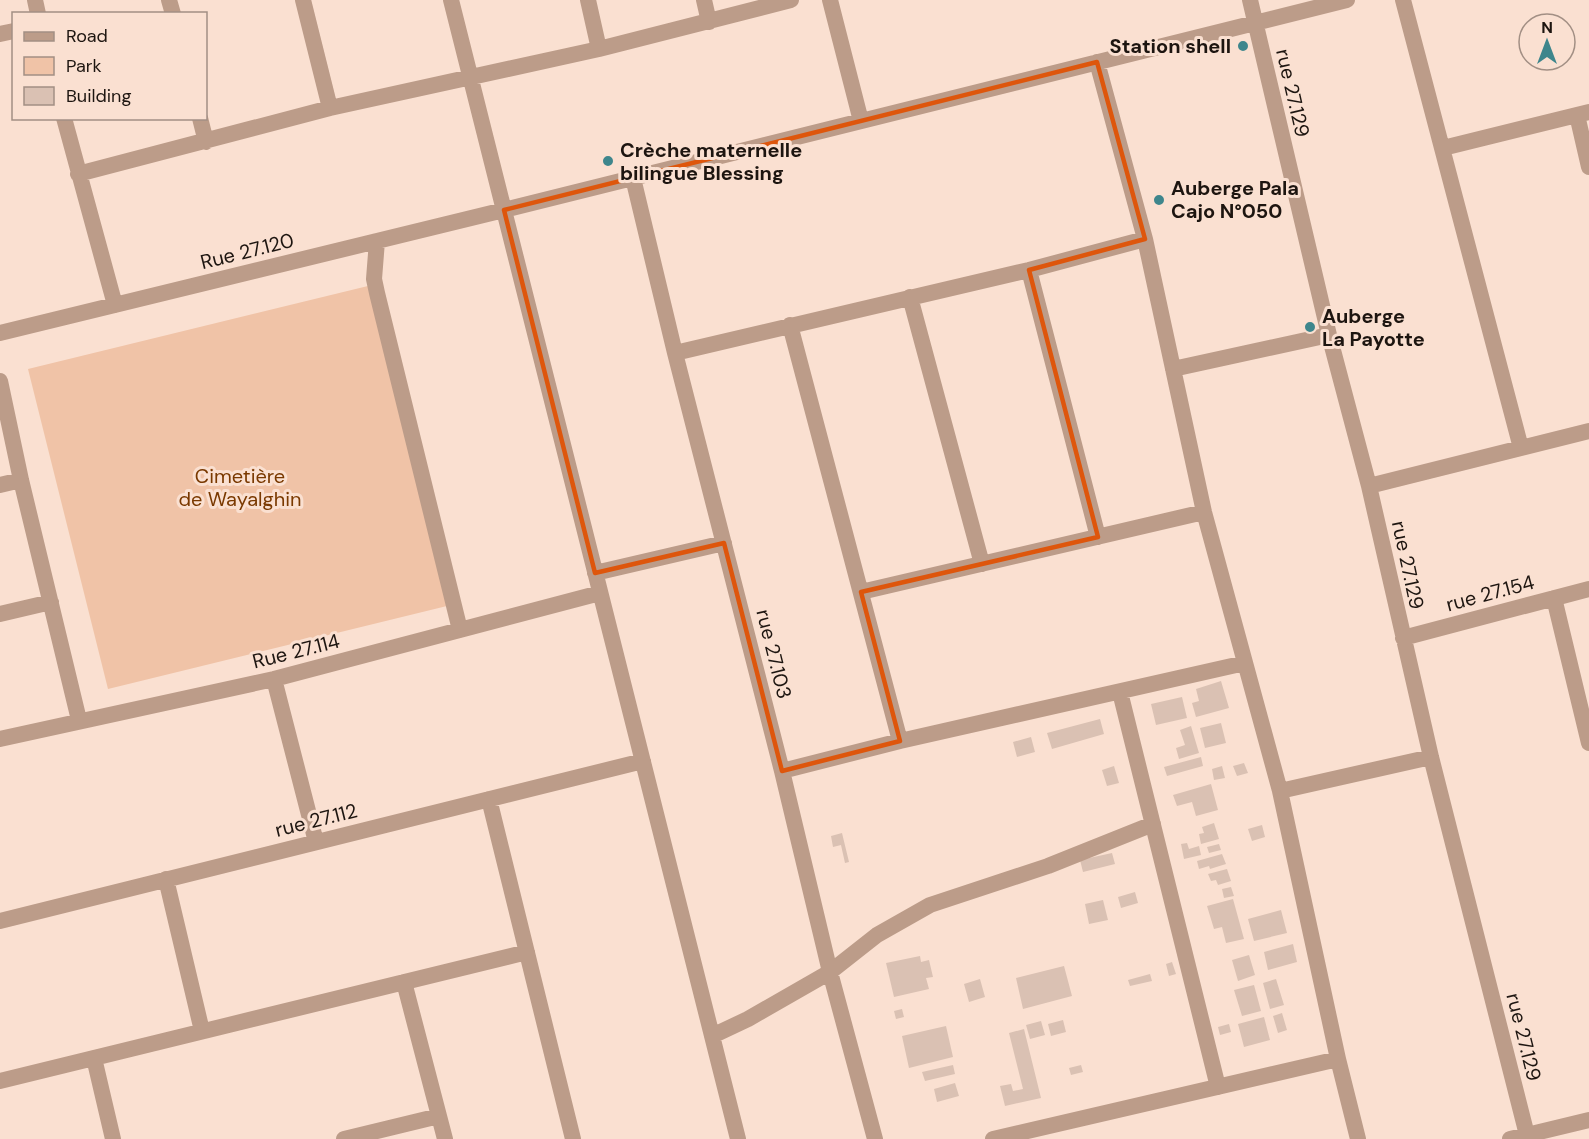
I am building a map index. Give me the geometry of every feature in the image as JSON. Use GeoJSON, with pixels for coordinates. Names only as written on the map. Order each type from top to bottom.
{"type":"FeatureCollection","features":[{"type":"Feature","properties":{"kind":"street"},"geometry":{"type":"LineString","coordinates":[[303,0],[330,108]]}},
{"type":"Feature","properties":{"kind":"street"},"geometry":{"type":"LineString","coordinates":[[451,0],[738,1139]]}},
{"type":"Feature","properties":{"kind":"street"},"geometry":{"type":"LineString","coordinates":[[588,0],[599,49]]}},
{"type":"Feature","properties":{"kind":"street"},"geometry":{"type":"LineString","coordinates":[[704,0],[709,22]]}},
{"type":"Feature","properties":{"kind":"street"},"geometry":{"type":"LineString","coordinates":[[78,174],[330,108],[599,49],[791,0]]}},
{"type":"Feature","properties":{"kind":"street"},"geometry":{"type":"LineString","coordinates":[[830,0],[861,121]]}},
{"type":"Feature","properties":{"kind":"street","name":"rue 27.129"},"geometry":{"type":"LineString","coordinates":[[1251,0],[1329,335],[1369,486],[1522,1138]]}},
{"type":"Feature","properties":{"kind":"street","name":"Rue 27.120"},"geometry":{"type":"LineString","coordinates":[[0,333],[1347,0]]}},
{"type":"Feature","properties":{"kind":"street"},"geometry":{"type":"LineString","coordinates":[[1403,0],[1521,448]]}},
{"type":"Feature","properties":{"kind":"street"},"geometry":{"type":"LineString","coordinates":[[1097,62],[1145,239],[1204,512],[1280,791],[1338,1059],[1358,1139]]}},
{"type":"Feature","properties":{"kind":"street"},"geometry":{"type":"LineString","coordinates":[[1443,148],[1583,113],[1589,167]]}},
{"type":"Feature","properties":{"kind":"street"},"geometry":{"type":"LineString","coordinates":[[64,120],[115,305]]}},
{"type":"Feature","properties":{"kind":"street"},"geometry":{"type":"LineString","coordinates":[[200,120],[206,142]]}},
{"type":"Feature","properties":{"kind":"street","name":"rue 27.103"},"geometry":{"type":"LineString","coordinates":[[633,178],[675,353],[782,771],[830,972],[875,1139]]}},
{"type":"Feature","properties":{"kind":"street"},"geometry":{"type":"LineString","coordinates":[[675,353],[1029,270],[1145,239]]}},
{"type":"Feature","properties":{"kind":"street"},"geometry":{"type":"LineString","coordinates":[[377,241],[374,279],[460,630]]}},
{"type":"Feature","properties":{"kind":"street"},"geometry":{"type":"LineString","coordinates":[[1029,270],[1098,537]]}},
{"type":"Feature","properties":{"kind":"street"},"geometry":{"type":"LineString","coordinates":[[910,297],[982,564]]}},
{"type":"Feature","properties":{"kind":"street"},"geometry":{"type":"LineString","coordinates":[[790,325],[900,741]]}},
{"type":"Feature","properties":{"kind":"street"},"geometry":{"type":"LineString","coordinates":[[1173,369],[1329,335]]}},
{"type":"Feature","properties":{"kind":"street"},"geometry":{"type":"LineString","coordinates":[[0,381],[21,480],[80,720]]}},
{"type":"Feature","properties":{"kind":"street"},"geometry":{"type":"LineString","coordinates":[[1369,486],[1589,431]]}},
{"type":"Feature","properties":{"kind":"street"},"geometry":{"type":"LineString","coordinates":[[0,485],[21,480]]}},
{"type":"Feature","properties":{"kind":"street"},"geometry":{"type":"LineString","coordinates":[[861,592],[1204,512]]}},
{"type":"Feature","properties":{"kind":"street"},"geometry":{"type":"LineString","coordinates":[[595,573],[724,543]]}},
{"type":"Feature","properties":{"kind":"street","name":"rue 27.154"},"geometry":{"type":"LineString","coordinates":[[1403,638],[1589,589]]}},
{"type":"Feature","properties":{"kind":"street","name":"Rue 27.114"},"geometry":{"type":"LineString","coordinates":[[0,739],[274,679],[600,593]]}},
{"type":"Feature","properties":{"kind":"street"},"geometry":{"type":"LineString","coordinates":[[1554,598],[1589,743]]}},
{"type":"Feature","properties":{"kind":"street"},"geometry":{"type":"LineString","coordinates":[[0,614],[51,602]]}},
{"type":"Feature","properties":{"kind":"street"},"geometry":{"type":"LineString","coordinates":[[782,771],[900,741],[1245,663]]}},
{"type":"Feature","properties":{"kind":"street"},"geometry":{"type":"LineString","coordinates":[[274,679],[316,842]]}},
{"type":"Feature","properties":{"kind":"street"},"geometry":{"type":"LineString","coordinates":[[1120,692],[1218,1087]]}},
{"type":"Feature","properties":{"kind":"street"},"geometry":{"type":"LineString","coordinates":[[1280,791],[1431,757]]}},
{"type":"Feature","properties":{"kind":"street","name":"rue 27.112"},"geometry":{"type":"LineString","coordinates":[[0,921],[642,760]]}},
{"type":"Feature","properties":{"kind":"street"},"geometry":{"type":"LineString","coordinates":[[489,799],[573,1139]]}},
{"type":"Feature","properties":{"kind":"street"},"geometry":{"type":"LineString","coordinates":[[712,1036],[748,1019],[830,972],[877,935],[930,905],[1048,866],[1153,824]]}},
{"type":"Feature","properties":{"kind":"street"},"geometry":{"type":"LineString","coordinates":[[166,879],[202,1031]]}},
{"type":"Feature","properties":{"kind":"street"},"geometry":{"type":"LineString","coordinates":[[0,1081],[527,952]]}},
{"type":"Feature","properties":{"kind":"street"},"geometry":{"type":"LineString","coordinates":[[404,982],[445,1139]]}},
{"type":"Feature","properties":{"kind":"street"},"geometry":{"type":"LineString","coordinates":[[93,1058],[113,1139]]}},
{"type":"Feature","properties":{"kind":"street"},"geometry":{"type":"LineString","coordinates":[[993,1139],[1338,1059]]}},
{"type":"Feature","properties":{"kind":"street"},"geometry":{"type":"LineString","coordinates":[[344,1139],[439,1116]]}},
{"type":"Feature","properties":{"kind":"street"},"geometry":{"type":"LineString","coordinates":[[1522,1138],[1589,1120]]}},
{"type":"Feature","properties":{"kind":"highlighted area"},"geometry":{"type":"Polygon","coordinates":[[[1097,62],[1145,239],[1029,270],[1098,537],[861,592],[900,741],[782,771],[724,543],[595,573],[504,210],[1097,62]]]}},
{"type":"Feature","properties":{"kind":"green space","name":"Cimetière de Wayalghin"},"geometry":{"type":"Polygon","coordinates":[[[372,285],[451,605],[108,689],[28,369],[372,285]]]}},
{"type":"Feature","properties":{"kind":"building"},"geometry":{"type":"Polygon","coordinates":[[[1221,681],[1229,708],[1196,717],[1192,703],[1199,701],[1196,689],[1221,681]]]}},
{"type":"Feature","properties":{"kind":"building"},"geometry":{"type":"Polygon","coordinates":[[[1182,697],[1187,718],[1156,725],[1151,704],[1182,697]]]}},
{"type":"Feature","properties":{"kind":"building"},"geometry":{"type":"Polygon","coordinates":[[[1100,719],[1104,734],[1052,749],[1047,733],[1100,719]]]}},
{"type":"Feature","properties":{"kind":"building"},"geometry":{"type":"Polygon","coordinates":[[[1221,723],[1226,743],[1205,748],[1200,728],[1221,723]]]}},
{"type":"Feature","properties":{"kind":"building"},"geometry":{"type":"Polygon","coordinates":[[[1191,726],[1199,753],[1179,759],[1176,748],[1185,745],[1180,730],[1191,726]]]}},
{"type":"Feature","properties":{"kind":"building"},"geometry":{"type":"Polygon","coordinates":[[[1031,737],[1035,752],[1017,757],[1013,742],[1031,737]]]}},
{"type":"Feature","properties":{"kind":"building"},"geometry":{"type":"Polygon","coordinates":[[[1201,757],[1203,766],[1167,776],[1164,767],[1201,757]]]}},
{"type":"Feature","properties":{"kind":"building"},"geometry":{"type":"Polygon","coordinates":[[[1244,763],[1248,773],[1237,776],[1233,766],[1244,763]]]}},
{"type":"Feature","properties":{"kind":"building"},"geometry":{"type":"Polygon","coordinates":[[[1114,766],[1119,783],[1107,786],[1102,770],[1114,766]]]}},
{"type":"Feature","properties":{"kind":"building"},"geometry":{"type":"Polygon","coordinates":[[[1222,766],[1225,778],[1214,780],[1212,769],[1222,766]]]}},
{"type":"Feature","properties":{"kind":"building"},"geometry":{"type":"Polygon","coordinates":[[[1211,784],[1218,810],[1196,816],[1192,802],[1177,806],[1173,795],[1211,784]]]}},
{"type":"Feature","properties":{"kind":"building"},"geometry":{"type":"Polygon","coordinates":[[[1214,823],[1219,839],[1201,844],[1199,834],[1204,833],[1202,827],[1214,823]]]}},
{"type":"Feature","properties":{"kind":"building"},"geometry":{"type":"Polygon","coordinates":[[[1262,825],[1265,837],[1252,841],[1248,829],[1262,825]]]}},
{"type":"Feature","properties":{"kind":"building"},"geometry":{"type":"Polygon","coordinates":[[[842,833],[849,862],[845,863],[841,845],[833,847],[831,836],[842,833]]]}},
{"type":"Feature","properties":{"kind":"building"},"geometry":{"type":"Polygon","coordinates":[[[1187,843],[1189,849],[1199,846],[1201,855],[1184,859],[1181,844],[1187,843]]]}},
{"type":"Feature","properties":{"kind":"building"},"geometry":{"type":"Polygon","coordinates":[[[1219,844],[1221,850],[1209,853],[1207,847],[1219,844]]]}},
{"type":"Feature","properties":{"kind":"building"},"geometry":{"type":"Polygon","coordinates":[[[1112,853],[1115,864],[1083,872],[1080,860],[1112,853]]]}},
{"type":"Feature","properties":{"kind":"building"},"geometry":{"type":"Polygon","coordinates":[[[1222,854],[1226,864],[1210,869],[1209,866],[1199,869],[1197,861],[1222,854]]]}},
{"type":"Feature","properties":{"kind":"building"},"geometry":{"type":"Polygon","coordinates":[[[1227,869],[1231,881],[1218,885],[1216,880],[1211,881],[1208,874],[1227,869]]]}},
{"type":"Feature","properties":{"kind":"building"},"geometry":{"type":"Polygon","coordinates":[[[1231,887],[1234,896],[1224,898],[1222,889],[1231,887]]]}},
{"type":"Feature","properties":{"kind":"building"},"geometry":{"type":"Polygon","coordinates":[[[1135,892],[1138,903],[1121,908],[1118,897],[1135,892]]]}},
{"type":"Feature","properties":{"kind":"building"},"geometry":{"type":"Polygon","coordinates":[[[1233,899],[1244,939],[1226,943],[1222,927],[1214,929],[1207,906],[1233,899]]]}},
{"type":"Feature","properties":{"kind":"building"},"geometry":{"type":"Polygon","coordinates":[[[1103,900],[1108,920],[1089,924],[1085,904],[1103,900]]]}},
{"type":"Feature","properties":{"kind":"building"},"geometry":{"type":"Polygon","coordinates":[[[1281,910],[1287,933],[1254,941],[1248,919],[1281,910]]]}},
{"type":"Feature","properties":{"kind":"building"},"geometry":{"type":"Polygon","coordinates":[[[1293,944],[1297,962],[1268,970],[1264,952],[1293,944]]]}},
{"type":"Feature","properties":{"kind":"building"},"geometry":{"type":"Polygon","coordinates":[[[1249,955],[1255,975],[1238,981],[1232,960],[1249,955]]]}},
{"type":"Feature","properties":{"kind":"building"},"geometry":{"type":"Polygon","coordinates":[[[920,956],[921,962],[929,960],[933,977],[926,978],[929,989],[894,997],[886,963],[920,956]]]}},
{"type":"Feature","properties":{"kind":"building"},"geometry":{"type":"Polygon","coordinates":[[[1172,962],[1176,974],[1169,976],[1166,964],[1172,962]]]}},
{"type":"Feature","properties":{"kind":"building"},"geometry":{"type":"Polygon","coordinates":[[[1064,966],[1072,996],[1023,1009],[1016,978],[1064,966]]]}},
{"type":"Feature","properties":{"kind":"building"},"geometry":{"type":"Polygon","coordinates":[[[1150,974],[1152,981],[1130,986],[1128,980],[1150,974]]]}},
{"type":"Feature","properties":{"kind":"building"},"geometry":{"type":"Polygon","coordinates":[[[980,979],[985,997],[969,1002],[964,984],[980,979]]]}},
{"type":"Feature","properties":{"kind":"building"},"geometry":{"type":"Polygon","coordinates":[[[1276,979],[1284,1005],[1270,1009],[1263,983],[1276,979]]]}},
{"type":"Feature","properties":{"kind":"building"},"geometry":{"type":"Polygon","coordinates":[[[1254,985],[1261,1011],[1242,1016],[1234,990],[1254,985]]]}},
{"type":"Feature","properties":{"kind":"building"},"geometry":{"type":"Polygon","coordinates":[[[902,1009],[904,1017],[896,1019],[894,1011],[902,1009]]]}},
{"type":"Feature","properties":{"kind":"building"},"geometry":{"type":"Polygon","coordinates":[[[1282,1013],[1287,1030],[1278,1033],[1273,1016],[1282,1013]]]}},
{"type":"Feature","properties":{"kind":"building"},"geometry":{"type":"Polygon","coordinates":[[[1264,1017],[1270,1040],[1244,1047],[1238,1024],[1264,1017]]]}},
{"type":"Feature","properties":{"kind":"building"},"geometry":{"type":"Polygon","coordinates":[[[1063,1020],[1066,1032],[1051,1036],[1048,1024],[1063,1020]]]}},
{"type":"Feature","properties":{"kind":"building"},"geometry":{"type":"Polygon","coordinates":[[[1041,1021],[1045,1035],[1030,1039],[1026,1025],[1041,1021]]]}},
{"type":"Feature","properties":{"kind":"building"},"geometry":{"type":"Polygon","coordinates":[[[1229,1024],[1231,1032],[1220,1035],[1218,1027],[1229,1024]]]}},
{"type":"Feature","properties":{"kind":"building"},"geometry":{"type":"Polygon","coordinates":[[[946,1026],[953,1057],[909,1068],[902,1036],[946,1026]]]}},
{"type":"Feature","properties":{"kind":"building"},"geometry":{"type":"Polygon","coordinates":[[[1024,1029],[1041,1098],[1005,1106],[1000,1086],[1011,1084],[1013,1091],[1023,1089],[1009,1033],[1024,1029]]]}},
{"type":"Feature","properties":{"kind":"building"},"geometry":{"type":"Polygon","coordinates":[[[953,1065],[955,1074],[925,1081],[922,1072],[953,1065]]]}},
{"type":"Feature","properties":{"kind":"building"},"geometry":{"type":"Polygon","coordinates":[[[1081,1065],[1083,1072],[1071,1075],[1069,1068],[1081,1065]]]}},
{"type":"Feature","properties":{"kind":"building"},"geometry":{"type":"Polygon","coordinates":[[[955,1083],[959,1096],[937,1102],[934,1089],[955,1083]]]}},
{"type":"Feature","properties":{"kind":"place","name":"Station shell"},"geometry":{"type":"Point","coordinates":[1243,46]}},
{"type":"Feature","properties":{"kind":"place","name":"Crèche maternelle bilingue Blessing"},"geometry":{"type":"Point","coordinates":[608,161]}},
{"type":"Feature","properties":{"kind":"place","name":"Auberge Pala Cajo N°050"},"geometry":{"type":"Point","coordinates":[1159,200]}},
{"type":"Feature","properties":{"kind":"place","name":"Auberge La Payotte"},"geometry":{"type":"Point","coordinates":[1310,327]}}]}
